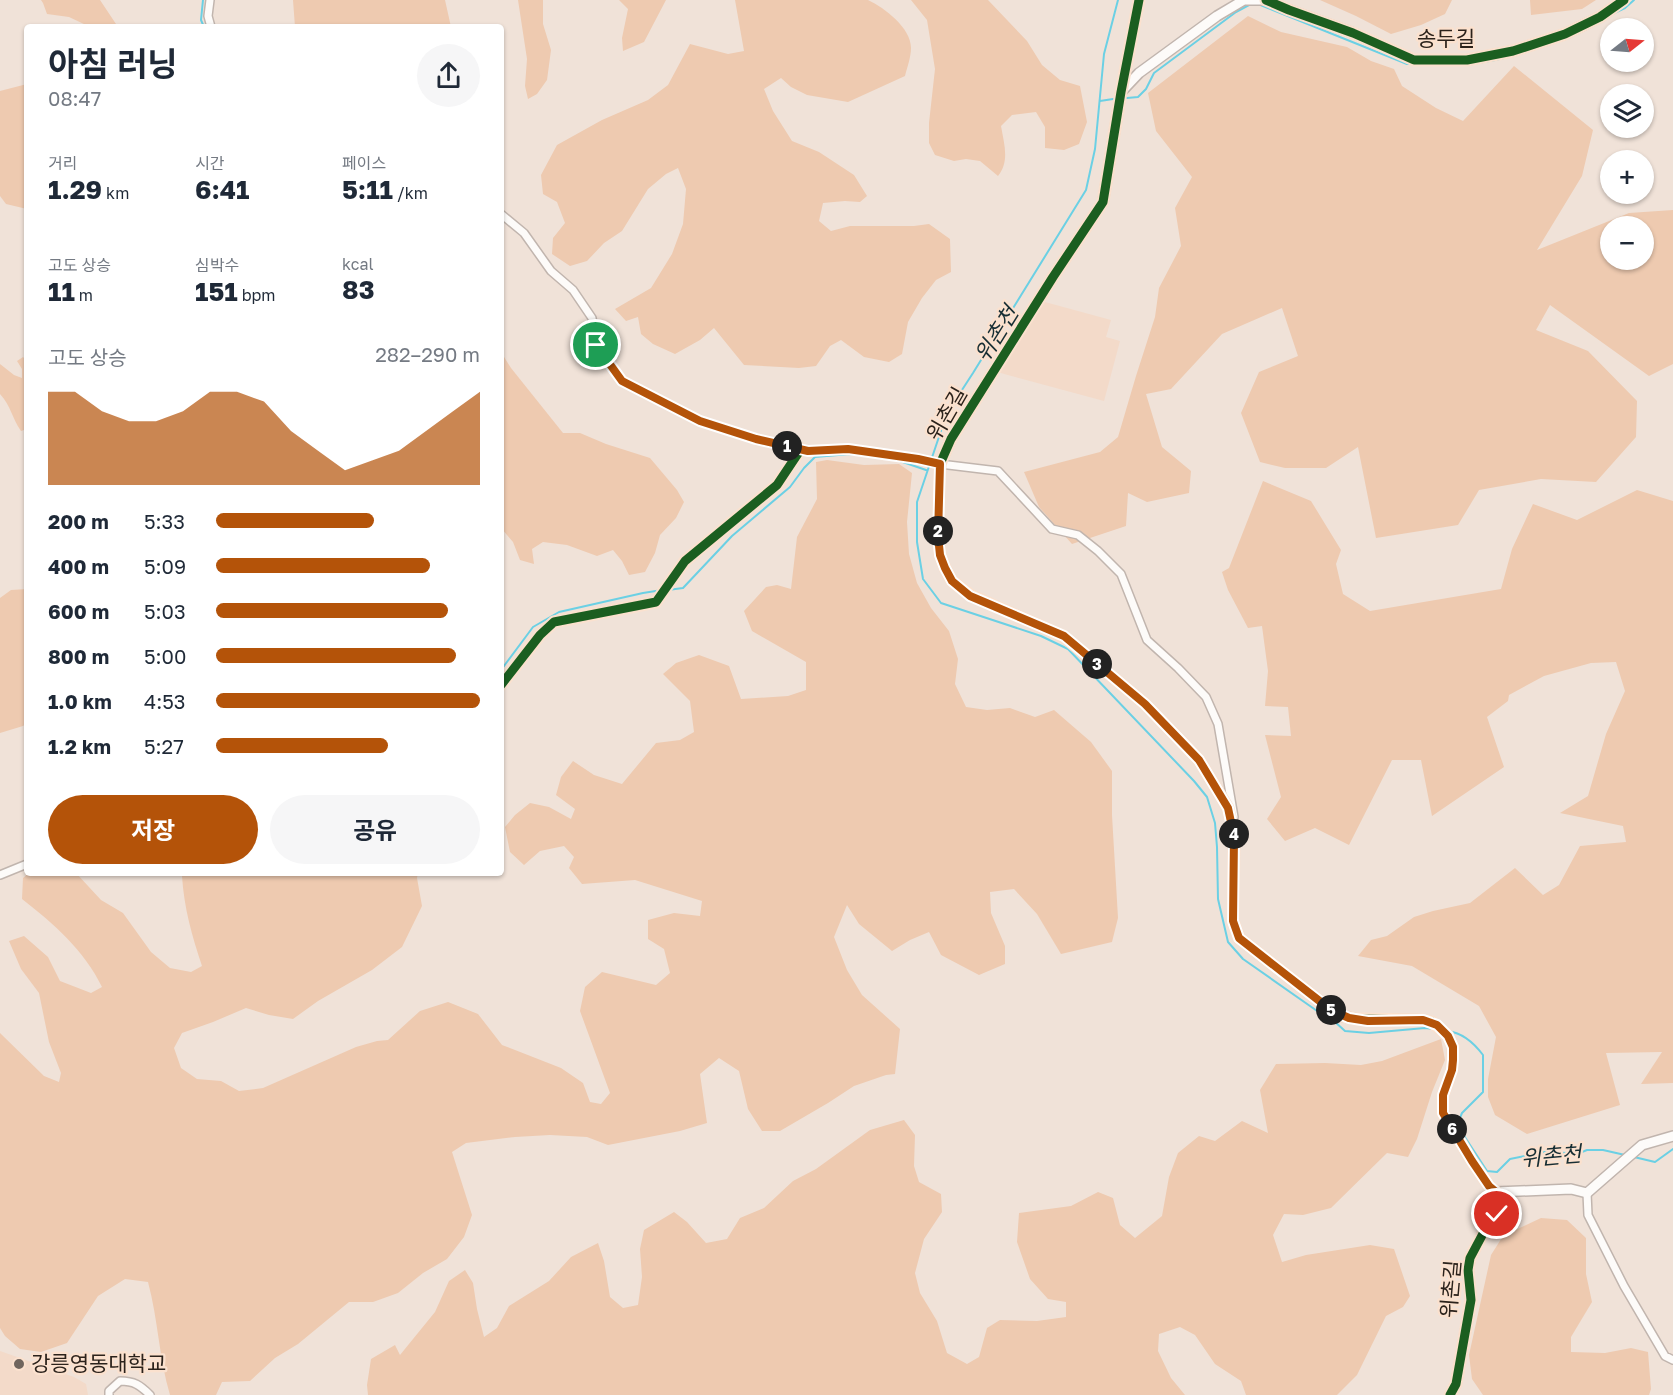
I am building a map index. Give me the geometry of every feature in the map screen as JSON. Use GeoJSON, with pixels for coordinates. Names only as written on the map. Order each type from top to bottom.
{"type":"FeatureCollection","features":[{"type":"Feature","properties":{"kind":"street"},"geometry":{"type":"LineString","coordinates":[[210,0],[208,16],[210,24]]}},
{"type":"Feature","properties":{"kind":"street","name":"위촌길"},"geometry":{"type":"LineString","coordinates":[[1139,0],[1103,202],[1053,277],[938,463],[940,555],[952,581],[970,596],[1064,636],[1145,704],[1199,760],[1228,808],[1234,836],[1233,921],[1239,938],[1341,1016],[1368,1021],[1423,1020],[1432,1022],[1448,1036],[1453,1047],[1452,1070],[1443,1095],[1443,1113],[1472,1161],[1489,1186],[1496,1192],[1500,1203],[1497,1214],[1486,1228],[1470,1258],[1468,1270],[1471,1300],[1456,1384],[1450,1395]]}},
{"type":"Feature","properties":{"kind":"street","name":"송두길"},"geometry":{"type":"LineString","coordinates":[[1121,92],[1139,73],[1217,16],[1244,0],[1265,0],[1353,33],[1414,60],[1467,60],[1513,51],[1565,34],[1600,16],[1624,0]]}},
{"type":"Feature","properties":{"kind":"street"},"geometry":{"type":"LineString","coordinates":[[504,216],[524,233],[551,272],[573,290],[592,318],[596,345],[622,381],[700,421],[756,439],[808,451],[848,449],[998,471],[1052,529],[1078,535],[1098,551],[1121,574],[1147,640],[1206,697],[1218,724],[1234,816],[1232,826]]}},
{"type":"Feature","properties":{"kind":"street"},"geometry":{"type":"LineString","coordinates":[[504,681],[540,635],[554,622],[656,602],[685,561],[777,485],[801,449]]}},
{"type":"Feature","properties":{"kind":"street"},"geometry":{"type":"LineString","coordinates":[[0,875],[24,865]]}},
{"type":"Feature","properties":{"kind":"street"},"geometry":{"type":"LineString","coordinates":[[1587,1193],[1642,1145],[1673,1136]]}},
{"type":"Feature","properties":{"kind":"street"},"geometry":{"type":"LineString","coordinates":[[1496,1192],[1571,1189],[1587,1193]]}},
{"type":"Feature","properties":{"kind":"street"},"geometry":{"type":"LineString","coordinates":[[1587,1193],[1588,1215],[1619,1276],[1665,1356],[1673,1360]]}},
{"type":"Feature","properties":{"kind":"street"},"geometry":{"type":"LineString","coordinates":[[109,1395],[109,1391],[120,1381],[133,1381],[142,1386],[150,1395]]}},
{"type":"Feature","properties":{"kind":"shaded area"},"geometry":{"type":"Polygon","coordinates":[[[41,0],[100,0],[116,24],[84,24],[69,17],[47,14],[41,0]]]}},
{"type":"Feature","properties":{"kind":"shaded area"},"geometry":{"type":"Polygon","coordinates":[[[293,0],[445,0],[450,24],[295,24],[293,0]]]}},
{"type":"Feature","properties":{"kind":"shaded area"},"geometry":{"type":"Polygon","coordinates":[[[518,0],[543,0],[543,24],[551,50],[547,80],[537,94],[528,99],[525,86],[527,59],[518,0]]]}},
{"type":"Feature","properties":{"kind":"shaded area"},"geometry":{"type":"Polygon","coordinates":[[[619,0],[666,0],[644,42],[623,51],[622,38],[628,9],[619,0]]]}},
{"type":"Feature","properties":{"kind":"shaded area"},"geometry":{"type":"Polygon","coordinates":[[[735,0],[868,0],[882,8],[907,33],[911,48],[905,76],[848,102],[807,95],[791,87],[781,78],[764,89],[773,111],[792,141],[819,152],[854,175],[867,196],[860,202],[823,203],[819,221],[831,231],[850,226],[929,224],[950,239],[951,272],[936,280],[922,298],[908,322],[902,354],[889,362],[864,357],[841,340],[830,346],[816,366],[799,368],[744,365],[714,328],[700,340],[675,354],[653,344],[641,334],[638,317],[626,321],[615,309],[651,288],[672,254],[683,224],[686,189],[678,168],[666,174],[648,189],[622,231],[604,243],[587,261],[570,266],[552,254],[553,238],[565,223],[557,202],[543,194],[541,175],[557,145],[602,120],[648,100],[668,85],[690,44],[728,54],[744,51],[735,0]]]}},
{"type":"Feature","properties":{"kind":"shaded area"},"geometry":{"type":"Polygon","coordinates":[[[911,0],[988,0],[1027,41],[1042,65],[1060,80],[1080,86],[1087,122],[1079,144],[1064,150],[1045,148],[1045,127],[1036,112],[1012,115],[1001,126],[1005,158],[998,176],[980,161],[966,159],[954,161],[935,155],[929,143],[929,123],[935,69],[927,20],[911,0]]]}},
{"type":"Feature","properties":{"kind":"shaded area"},"geometry":{"type":"Polygon","coordinates":[[[1320,0],[1452,0],[1445,14],[1421,25],[1391,34],[1320,0]]]}},
{"type":"Feature","properties":{"kind":"shaded area"},"geometry":{"type":"Polygon","coordinates":[[[1530,0],[1596,0],[1582,9],[1531,15],[1530,0]]]}},
{"type":"Feature","properties":{"kind":"shaded area"},"geometry":{"type":"Polygon","coordinates":[[[1248,16],[1281,32],[1347,47],[1371,61],[1394,69],[1402,86],[1436,108],[1463,121],[1514,66],[1593,130],[1582,176],[1537,250],[1600,225],[1600,270],[1654,270],[1654,216],[1622,216],[1629,213],[1673,210],[1673,364],[1649,376],[1550,305],[1536,330],[1588,351],[1637,401],[1636,437],[1596,482],[1541,479],[1479,490],[1458,525],[1376,538],[1358,447],[1326,468],[1285,468],[1260,462],[1241,413],[1259,372],[1298,356],[1282,308],[1222,334],[1171,389],[1146,394],[1162,447],[1191,471],[1189,493],[1147,502],[1128,493],[1126,526],[1072,544],[1039,507],[1024,472],[1100,452],[1118,437],[1155,317],[1159,288],[1181,246],[1175,208],[1192,177],[1156,131],[1148,93],[1248,16]]]}},
{"type":"Feature","properties":{"kind":"shaded area"},"geometry":{"type":"Polygon","coordinates":[[[24,85],[24,208],[6,204],[0,196],[0,91],[24,85]]]}},
{"type":"Feature","properties":{"kind":"shaded area"},"geometry":{"type":"Polygon","coordinates":[[[1045,302],[1111,320],[1106,337],[1120,341],[1104,401],[997,372],[1045,302]]]}},
{"type":"Feature","properties":{"kind":"shaded area"},"geometry":{"type":"Polygon","coordinates":[[[504,357],[563,433],[580,433],[650,458],[684,502],[676,518],[660,535],[655,553],[645,572],[629,575],[613,550],[597,556],[567,545],[543,542],[532,549],[534,564],[520,560],[513,542],[504,532],[504,357]]]}},
{"type":"Feature","properties":{"kind":"shaded area"},"geometry":{"type":"Polygon","coordinates":[[[24,358],[24,430],[21,431],[0,394],[0,364],[22,378],[22,369],[17,361],[24,358]]]}},
{"type":"Feature","properties":{"kind":"shaded area"},"geometry":{"type":"Polygon","coordinates":[[[827,460],[864,465],[899,464],[912,473],[907,522],[909,554],[917,583],[931,608],[949,631],[958,659],[955,684],[966,707],[987,710],[1010,708],[1035,717],[1054,710],[1091,742],[1112,771],[1118,918],[1112,942],[1061,954],[1037,914],[1014,889],[990,892],[991,913],[1005,946],[1005,964],[979,975],[941,955],[929,932],[892,951],[859,924],[847,905],[834,937],[847,970],[862,995],[900,1029],[895,1074],[854,1086],[780,1131],[762,1131],[748,1109],[739,1071],[719,1058],[700,1074],[707,1123],[680,1131],[608,1145],[587,1137],[550,1135],[466,1143],[452,1152],[472,1215],[464,1237],[447,1259],[423,1273],[398,1293],[373,1302],[349,1302],[298,1344],[275,1358],[250,1381],[222,1382],[216,1395],[170,1395],[148,1282],[125,1279],[98,1296],[67,1343],[41,1352],[20,1349],[5,1336],[0,1328],[0,1033],[44,1076],[59,1082],[61,1073],[49,1042],[39,993],[21,969],[9,941],[24,936],[48,957],[60,981],[91,993],[102,987],[86,961],[67,938],[22,899],[23,878],[25,876],[79,876],[101,900],[123,913],[151,952],[170,968],[191,972],[202,966],[189,922],[182,876],[417,876],[422,906],[402,947],[372,970],[318,1001],[293,1019],[246,1008],[182,1033],[174,1048],[181,1068],[197,1079],[221,1081],[239,1091],[263,1088],[356,1047],[388,1040],[420,1011],[448,1002],[478,1014],[502,1045],[561,1068],[583,1083],[590,1102],[601,1104],[610,1093],[580,1011],[585,987],[602,972],[656,985],[670,973],[664,949],[648,939],[648,920],[674,913],[700,916],[702,901],[635,880],[582,884],[569,868],[574,857],[564,846],[540,851],[524,865],[510,852],[505,827],[530,803],[549,807],[571,819],[575,809],[556,795],[561,777],[573,761],[594,775],[622,784],[656,743],[680,740],[694,732],[690,701],[663,674],[676,663],[699,655],[729,666],[741,699],[788,696],[806,690],[806,662],[752,631],[744,611],[766,587],[777,585],[791,589],[797,537],[817,499],[816,462],[827,460]]]}},
{"type":"Feature","properties":{"kind":"shaded area"},"geometry":{"type":"Polygon","coordinates":[[[1263,481],[1311,501],[1341,550],[1336,564],[1343,594],[1370,611],[1501,589],[1512,549],[1533,504],[1577,520],[1637,490],[1673,501],[1673,1083],[1641,1084],[1662,1052],[1606,1053],[1620,1105],[1527,1134],[1495,1115],[1488,1097],[1488,1079],[1496,1037],[1479,1006],[1412,966],[1358,956],[1371,940],[1387,936],[1414,917],[1470,903],[1515,868],[1543,895],[1559,885],[1580,846],[1626,842],[1623,826],[1560,813],[1588,796],[1606,734],[1625,691],[1616,662],[1591,663],[1544,676],[1509,695],[1508,701],[1487,717],[1504,767],[1432,816],[1421,760],[1392,760],[1349,845],[1315,828],[1285,841],[1267,819],[1281,797],[1265,735],[1291,736],[1288,707],[1265,706],[1268,671],[1262,626],[1248,628],[1228,590],[1222,572],[1229,568],[1263,481]]]}},
{"type":"Feature","properties":{"kind":"shaded area"},"geometry":{"type":"Polygon","coordinates":[[[24,589],[24,725],[0,733],[0,598],[11,590],[24,589]]]}},
{"type":"Feature","properties":{"kind":"shaded area"},"geometry":{"type":"Polygon","coordinates":[[[1441,1039],[1445,1060],[1417,1139],[1408,1157],[1387,1153],[1331,1208],[1303,1215],[1284,1214],[1273,1235],[1282,1262],[1306,1255],[1370,1245],[1394,1249],[1410,1296],[1403,1307],[1386,1316],[1357,1375],[1337,1395],[1246,1395],[1241,1381],[1215,1364],[1195,1335],[1180,1327],[1159,1334],[1158,1351],[1171,1378],[1185,1395],[368,1395],[367,1385],[371,1359],[395,1345],[400,1355],[435,1312],[449,1281],[465,1270],[473,1283],[484,1337],[497,1328],[509,1306],[549,1281],[571,1257],[598,1243],[604,1261],[610,1297],[623,1308],[638,1305],[642,1277],[640,1249],[644,1230],[674,1212],[687,1222],[706,1243],[727,1239],[740,1218],[764,1208],[793,1181],[816,1169],[870,1130],[904,1120],[915,1135],[914,1166],[919,1182],[941,1194],[942,1212],[924,1239],[915,1273],[920,1293],[937,1321],[947,1353],[967,1364],[979,1357],[987,1328],[1000,1320],[1037,1321],[1066,1317],[1066,1302],[1048,1299],[1030,1279],[1017,1242],[1019,1213],[1071,1206],[1098,1192],[1113,1198],[1120,1225],[1135,1238],[1162,1216],[1169,1177],[1178,1153],[1199,1136],[1215,1141],[1242,1121],[1268,1133],[1260,1090],[1276,1064],[1361,1065],[1382,1061],[1441,1039]]]}},
{"type":"Feature","properties":{"kind":"shaded area"},"geometry":{"type":"Polygon","coordinates":[[[1541,1218],[1567,1220],[1586,1238],[1586,1274],[1592,1302],[1571,1337],[1571,1352],[1605,1353],[1631,1348],[1648,1352],[1651,1389],[1649,1395],[1483,1395],[1472,1379],[1469,1355],[1491,1255],[1503,1236],[1541,1218]]]}},
{"type":"Feature","properties":{"kind":"shaded area","name":"강릉영동대학교"},"geometry":{"type":"Polygon","coordinates":[[[0,1351],[74,1377],[86,1384],[88,1395],[0,1395],[0,1351]]]}},
{"type":"Feature","properties":{"kind":"waterway"},"geometry":{"type":"LineString","coordinates":[[203,0],[203,24]]}},
{"type":"Feature","properties":{"kind":"waterway","name":"위촌천"},"geometry":{"type":"LineString","coordinates":[[1118,0],[1104,54],[1095,149],[1086,190],[947,413],[917,502],[917,542],[923,579],[941,603],[1041,636],[1068,649],[1194,781],[1207,797],[1215,823],[1218,899],[1228,942],[1243,959],[1334,1021],[1345,1031],[1369,1033],[1434,1029]]}},
{"type":"Feature","properties":{"kind":"waterway"},"geometry":{"type":"LineString","coordinates":[[1608,16],[1625,8],[1634,0]]}},
{"type":"Feature","properties":{"kind":"waterway"},"geometry":{"type":"LineString","coordinates":[[1127,98],[1138,97],[1146,89],[1154,73],[1236,12],[1249,5],[1258,4],[1407,64],[1414,64]]}},
{"type":"Feature","properties":{"kind":"waterway"},"geometry":{"type":"LineString","coordinates":[[1431,64],[1473,63],[1514,55]]}},
{"type":"Feature","properties":{"kind":"waterway"},"geometry":{"type":"LineString","coordinates":[[1100,101],[1113,99]]}},
{"type":"Feature","properties":{"kind":"waterway"},"geometry":{"type":"LineString","coordinates":[[668,590],[683,588],[732,536],[790,487],[815,457],[850,454],[894,459],[926,470]]}},
{"type":"Feature","properties":{"kind":"waterway"},"geometry":{"type":"LineString","coordinates":[[504,666],[533,627],[559,612],[662,590]]}},
{"type":"Feature","properties":{"kind":"waterway","name":"위촌천"},"geometry":{"type":"LineString","coordinates":[[1448,1031],[1468,1039],[1483,1055],[1483,1092],[1462,1113],[1457,1125],[1487,1171],[1497,1172],[1510,1159],[1544,1152],[1577,1154],[1587,1150],[1603,1150],[1625,1155]]}},
{"type":"Feature","properties":{"kind":"waterway","name":"위촌천"},"geometry":{"type":"LineString","coordinates":[[1634,1157],[1655,1162],[1673,1149]]}},
{"type":"Feature","properties":{"kind":"cycle path"},"geometry":{"type":"LineString","coordinates":[[1139,0],[1103,202],[951,439],[940,464],[938,536],[940,555],[952,581],[970,595],[1063,636],[1145,704],[1199,760],[1228,808],[1234,836],[1233,921],[1239,938],[1341,1016],[1356,1019],[1423,1020],[1432,1022],[1448,1036],[1453,1047],[1452,1070],[1443,1095],[1443,1113],[1472,1161],[1489,1186],[1496,1192],[1500,1203],[1497,1214],[1486,1228],[1470,1258],[1468,1270],[1471,1300],[1456,1384],[1450,1395]]}},
{"type":"Feature","properties":{"kind":"cycle path"},"geometry":{"type":"LineString","coordinates":[[1266,0],[1353,33],[1414,60],[1467,60],[1513,51],[1565,34],[1600,17],[1624,0]]}},
{"type":"Feature","properties":{"kind":"cycle path"},"geometry":{"type":"LineString","coordinates":[[504,681],[540,635],[554,622],[656,602],[685,561],[777,485],[801,449]]}},
{"type":"Feature","properties":{"kind":"place","name":"강릉영동대학교"},"geometry":{"type":"Point","coordinates":[19,1364]}},
{"type":"Feature","properties":{"kind":"route"},"geometry":{"type":"LineString","coordinates":[[596,345],[622,381],[700,421],[756,439],[808,451],[848,449],[940,464],[938,536],[940,555],[952,581],[970,596],[1064,636],[1145,704],[1199,760],[1228,808],[1234,836],[1233,921],[1239,938],[1341,1016],[1368,1021],[1423,1020],[1437,1025],[1448,1036],[1453,1047],[1453,1060],[1452,1070],[1444,1089],[1443,1113],[1472,1161],[1489,1186],[1496,1192],[1500,1203],[1497,1214]]}}]}
